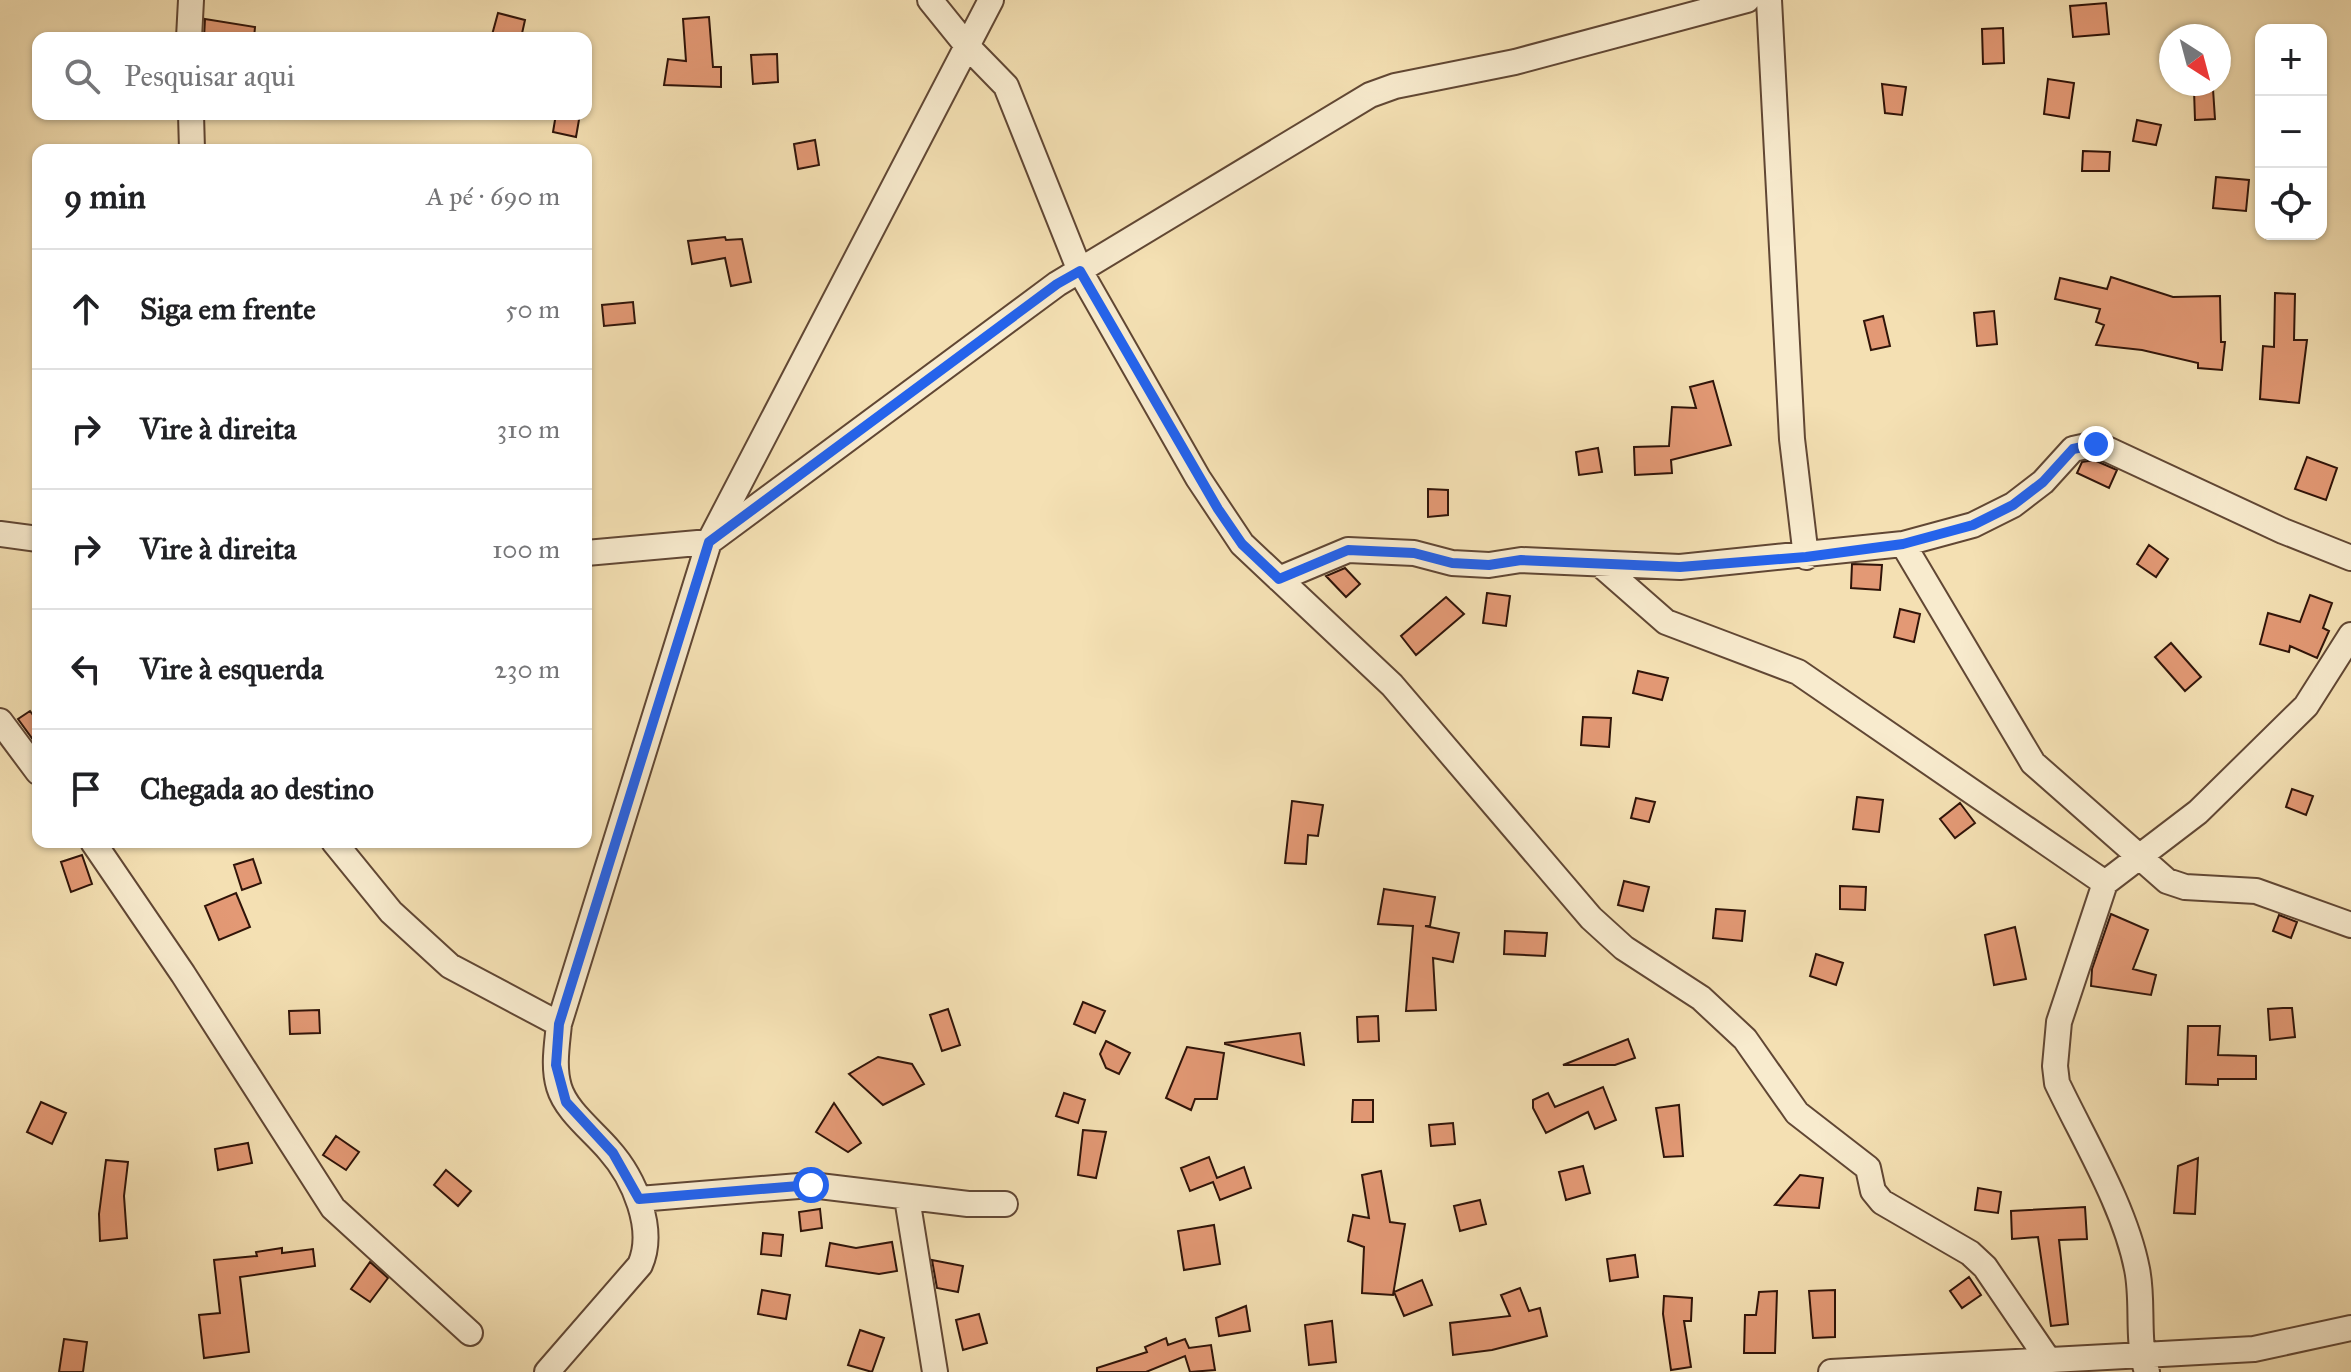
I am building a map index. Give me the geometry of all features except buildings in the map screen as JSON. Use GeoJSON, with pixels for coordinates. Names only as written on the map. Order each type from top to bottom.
{"type":"FeatureCollection","features":[{"type":"Feature","properties":{"kind":"street"},"geometry":{"type":"LineString","coordinates":[[189,32],[191,0]]}},
{"type":"Feature","properties":{"kind":"street"},"geometry":{"type":"LineString","coordinates":[[930,0],[968,47],[1006,86],[1080,271],[1218,509],[1242,544],[1392,685],[1591,918],[1624,948],[1701,998],[1745,1039],[1797,1113],[1868,1168],[1873,1191],[1882,1202],[1970,1253],[1985,1267],[2047,1358]]}},
{"type":"Feature","properties":{"kind":"street"},"geometry":{"type":"LineString","coordinates":[[547,1372],[640,1265],[646,1251],[639,1199],[613,1153],[562,1094],[556,1065],[559,1024],[709,542],[991,0]]}},
{"type":"Feature","properties":{"kind":"street"},"geometry":{"type":"LineString","coordinates":[[592,552],[709,542],[1034,300],[1370,95],[1395,86],[1515,62],[1747,0]]}},
{"type":"Feature","properties":{"kind":"street"},"geometry":{"type":"LineString","coordinates":[[1769,0],[1792,439],[1806,557]]}},
{"type":"Feature","properties":{"kind":"street"},"geometry":{"type":"LineString","coordinates":[[191,120],[192,144]]}},
{"type":"Feature","properties":{"kind":"street"},"geometry":{"type":"LineString","coordinates":[[1279,579],[1348,550],[1414,553],[1452,563],[1489,565],[1521,560],[1680,567],[1806,557],[1903,544],[1986,519],[2013,505],[2043,482],[2073,449],[2096,444],[2283,531],[2351,558]]}},
{"type":"Feature","properties":{"kind":"street"},"geometry":{"type":"LineString","coordinates":[[0,534],[32,538]]}},
{"type":"Feature","properties":{"kind":"street"},"geometry":{"type":"LineString","coordinates":[[1903,544],[2033,763],[2167,881],[2185,887],[2256,891],[2351,925]]}},
{"type":"Feature","properties":{"kind":"street"},"geometry":{"type":"LineString","coordinates":[[1601,565],[1666,622],[1798,672],[2105,883]]}},
{"type":"Feature","properties":{"kind":"street"},"geometry":{"type":"LineString","coordinates":[[2144,1362],[2138,1282],[2128,1235],[2057,1083],[2055,1066],[2059,1022],[2105,883],[2211,801],[2306,706],[2351,635]]}},
{"type":"Feature","properties":{"kind":"street"},"geometry":{"type":"LineString","coordinates":[[0,721],[32,764]]}},
{"type":"Feature","properties":{"kind":"street"},"geometry":{"type":"LineString","coordinates":[[97,848],[183,974],[333,1208],[470,1333]]}},
{"type":"Feature","properties":{"kind":"street"},"geometry":{"type":"LineString","coordinates":[[339,848],[391,912],[450,966],[559,1024]]}},
{"type":"Feature","properties":{"kind":"street"},"geometry":{"type":"LineString","coordinates":[[639,1199],[811,1185],[907,1198],[1005,1204]]}},
{"type":"Feature","properties":{"kind":"street"},"geometry":{"type":"LineString","coordinates":[[907,1198],[935,1372]]}},
{"type":"Feature","properties":{"kind":"street"},"geometry":{"type":"LineString","coordinates":[[1831,1372],[2047,1358],[2144,1362],[2254,1349],[2351,1328]]}},
{"type":"Feature","properties":{"kind":"route"},"geometry":{"type":"LineString","coordinates":[[811,1185],[639,1199],[613,1153],[566,1102],[559,1086],[556,1065],[559,1024],[709,542],[1057,284],[1080,271],[1218,509],[1242,544],[1279,579],[1348,550],[1414,553],[1452,563],[1489,565],[1521,560],[1680,567],[1806,557],[1903,544],[1973,525],[2013,505],[2043,482],[2073,449],[2096,444]]}}]}
